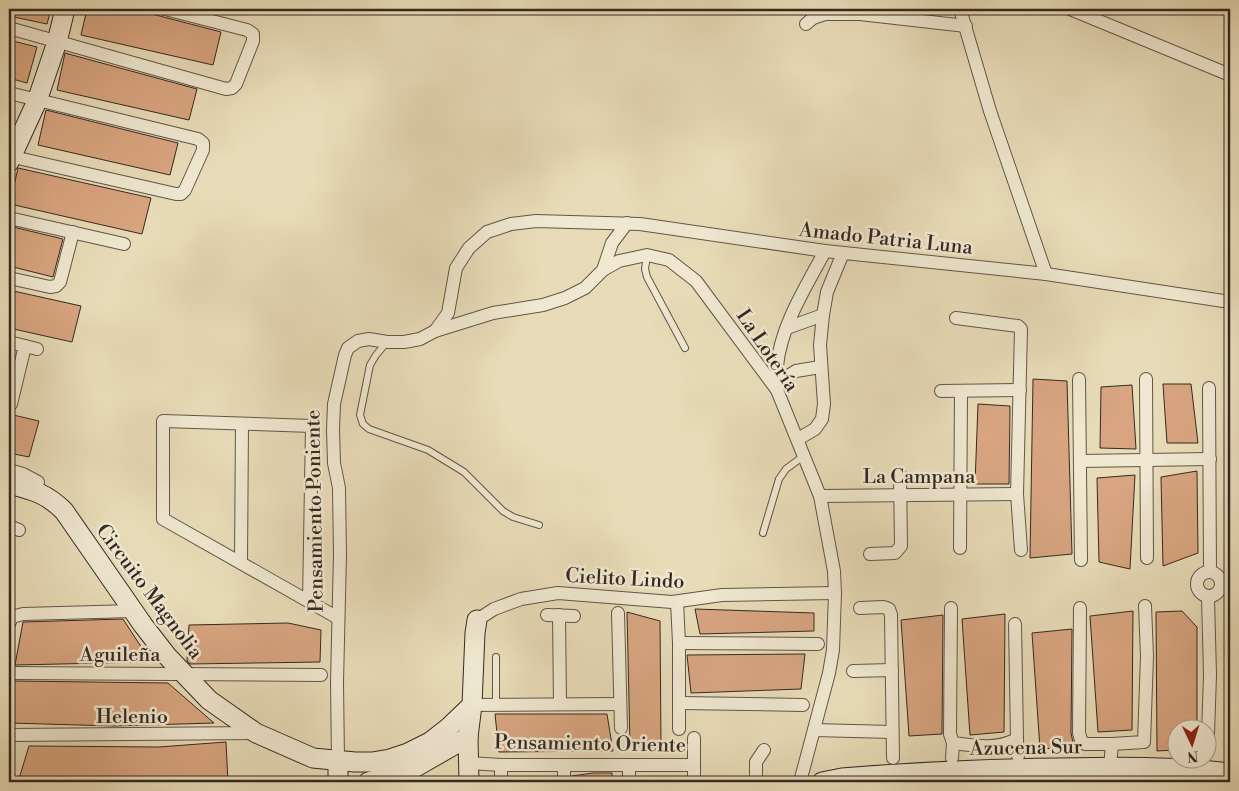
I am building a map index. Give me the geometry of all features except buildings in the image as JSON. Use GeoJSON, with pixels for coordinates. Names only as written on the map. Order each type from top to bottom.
{"type":"FeatureCollection","features":[{"type":"Feature","properties":{"kind":"street"},"geometry":{"type":"LineString","coordinates":[[9,93],[36,101],[198,139],[203,144],[203,150],[185,190],[181,194],[176,194],[10,158],[36,101],[57,42],[65,9]]}},
{"type":"Feature","properties":{"kind":"street"},"geometry":{"type":"LineString","coordinates":[[9,28],[226,89],[232,88],[236,84],[253,41],[253,34],[247,30],[165,9]]}},
{"type":"Feature","properties":{"kind":"street"},"geometry":{"type":"LineString","coordinates":[[960,9],[990,111],[1046,274]]}},
{"type":"Feature","properties":{"kind":"street"},"geometry":{"type":"LineString","coordinates":[[1070,9],[1230,75]]}},
{"type":"Feature","properties":{"kind":"street"},"geometry":{"type":"LineString","coordinates":[[806,24],[813,18],[825,14],[860,14],[966,26]]}},
{"type":"Feature","properties":{"kind":"street"},"geometry":{"type":"LineString","coordinates":[[9,218],[124,244]]}},
{"type":"Feature","properties":{"kind":"street","name":"Amado Patria Luna"},"geometry":{"type":"LineString","coordinates":[[435,331],[448,313],[456,268],[469,248],[487,232],[511,224],[536,220],[590,224],[627,223],[825,251],[1046,274],[1230,302]]}},
{"type":"Feature","properties":{"kind":"street"},"geometry":{"type":"LineString","coordinates":[[603,270],[612,243],[627,223]]}},
{"type":"Feature","properties":{"kind":"street"},"geometry":{"type":"LineString","coordinates":[[9,278],[50,287],[56,286],[60,282],[73,232]]}},
{"type":"Feature","properties":{"kind":"street"},"geometry":{"type":"LineString","coordinates":[[777,386],[777,366],[787,328],[795,306],[825,251]]}},
{"type":"Feature","properties":{"kind":"street"},"geometry":{"type":"LineString","coordinates":[[798,439],[815,429],[822,419],[824,404],[820,345],[823,315],[827,292],[844,253]]}},
{"type":"Feature","properties":{"kind":"street","name":"La Lotería"},"geometry":{"type":"LineString","coordinates":[[435,331],[492,313],[543,305],[566,298],[585,288],[603,270],[619,261],[647,255],[669,260],[696,282],[777,386],[820,496],[834,571],[833,650],[830,673],[800,782]]}},
{"type":"Feature","properties":{"kind":"street"},"geometry":{"type":"LineString","coordinates":[[813,273],[827,292]]}},
{"type":"Feature","properties":{"kind":"street"},"geometry":{"type":"LineString","coordinates":[[787,328],[823,315]]}},
{"type":"Feature","properties":{"kind":"street"},"geometry":{"type":"LineString","coordinates":[[956,318],[1018,326],[1021,330],[1017,494],[1021,550]]}},
{"type":"Feature","properties":{"kind":"street","name":"Pensamiento Poniente"},"geometry":{"type":"LineString","coordinates":[[338,782],[340,535],[338,488],[334,463],[334,404],[348,348],[358,342],[369,340],[388,342],[420,339],[435,331]]}},
{"type":"Feature","properties":{"kind":"street"},"geometry":{"type":"LineString","coordinates":[[9,342],[31,347],[14,405]]}},
{"type":"Feature","properties":{"kind":"street"},"geometry":{"type":"LineString","coordinates":[[777,386],[796,372],[820,366]]}},
{"type":"Feature","properties":{"kind":"street"},"geometry":{"type":"LineString","coordinates":[[1079,379],[1081,560]]}},
{"type":"Feature","properties":{"kind":"street"},"geometry":{"type":"LineString","coordinates":[[1146,379],[1148,460],[1147,558]]}},
{"type":"Feature","properties":{"kind":"street"},"geometry":{"type":"LineString","coordinates":[[1209,388],[1210,459],[1222,582],[1213,596],[1208,597],[1202,595],[1196,584],[1198,577],[1204,573],[1222,582]]}},
{"type":"Feature","properties":{"kind":"street"},"geometry":{"type":"LineString","coordinates":[[940,391],[1020,390]]}},
{"type":"Feature","properties":{"kind":"street"},"geometry":{"type":"LineString","coordinates":[[960,548],[961,391]]}},
{"type":"Feature","properties":{"kind":"street"},"geometry":{"type":"LineString","coordinates":[[309,601],[312,426],[163,421],[163,520],[338,618]]}},
{"type":"Feature","properties":{"kind":"street"},"geometry":{"type":"LineString","coordinates":[[241,563],[242,424]]}},
{"type":"Feature","properties":{"kind":"street"},"geometry":{"type":"LineString","coordinates":[[1080,461],[1210,459]]}},
{"type":"Feature","properties":{"kind":"street"},"geometry":{"type":"LineString","coordinates":[[9,470],[23,474],[39,487]]}},
{"type":"Feature","properties":{"kind":"street"},"geometry":{"type":"LineString","coordinates":[[870,554],[895,554],[901,546],[900,475]]}},
{"type":"Feature","properties":{"kind":"street"},"geometry":{"type":"LineString","coordinates":[[9,484],[39,487]]}},
{"type":"Feature","properties":{"kind":"street","name":"Circuito Magnolia"},"geometry":{"type":"LineString","coordinates":[[39,487],[64,511],[133,611],[182,673],[209,700],[256,734],[314,758],[372,762],[408,753],[430,742],[472,705]]}},
{"type":"Feature","properties":{"kind":"street","name":"La Campana"},"geometry":{"type":"LineString","coordinates":[[820,496],[1017,494]]}},
{"type":"Feature","properties":{"kind":"street","name":"Cielito Lindo"},"geometry":{"type":"LineString","coordinates":[[477,620],[494,609],[521,599],[558,592],[677,602],[722,595],[835,593]]}},
{"type":"Feature","properties":{"kind":"street"},"geometry":{"type":"LineString","coordinates":[[1208,597],[1210,674],[1209,718]]}},
{"type":"Feature","properties":{"kind":"street"},"geometry":{"type":"LineString","coordinates":[[677,602],[679,729]]}},
{"type":"Feature","properties":{"kind":"street"},"geometry":{"type":"LineString","coordinates":[[1080,608],[1079,733],[1081,740],[1086,744],[1112,744],[1144,742],[1147,656],[1145,606]]}},
{"type":"Feature","properties":{"kind":"street"},"geometry":{"type":"LineString","coordinates":[[860,608],[883,607],[889,609],[891,615],[893,758]]}},
{"type":"Feature","properties":{"kind":"street"},"geometry":{"type":"LineString","coordinates":[[951,608],[950,734],[953,743],[952,758]]}},
{"type":"Feature","properties":{"kind":"street"},"geometry":{"type":"LineString","coordinates":[[10,620],[23,614],[133,611]]}},
{"type":"Feature","properties":{"kind":"street"},"geometry":{"type":"LineString","coordinates":[[618,613],[621,728]]}},
{"type":"Feature","properties":{"kind":"street"},"geometry":{"type":"LineString","coordinates":[[560,704],[553,615],[574,616]]}},
{"type":"Feature","properties":{"kind":"street","name":"Pensamiento Oriente"},"geometry":{"type":"LineString","coordinates":[[469,782],[468,736],[472,705],[477,620]]}},
{"type":"Feature","properties":{"kind":"street"},"geometry":{"type":"LineString","coordinates":[[1015,624],[1018,756]]}},
{"type":"Feature","properties":{"kind":"street"},"geometry":{"type":"LineString","coordinates":[[679,642],[818,644]]}},
{"type":"Feature","properties":{"kind":"street"},"geometry":{"type":"LineString","coordinates":[[854,671],[892,670]]}},
{"type":"Feature","properties":{"kind":"street","name":"Aguileña"},"geometry":{"type":"LineString","coordinates":[[9,673],[321,675]]}},
{"type":"Feature","properties":{"kind":"street"},"geometry":{"type":"LineString","coordinates":[[680,703],[803,705]]}},
{"type":"Feature","properties":{"kind":"street"},"geometry":{"type":"LineString","coordinates":[[472,705],[620,704]]}},
{"type":"Feature","properties":{"kind":"street"},"geometry":{"type":"LineString","coordinates":[[814,730],[892,732]]}},
{"type":"Feature","properties":{"kind":"street","name":"Helenio"},"geometry":{"type":"LineString","coordinates":[[9,735],[256,734]]}},
{"type":"Feature","properties":{"kind":"street"},"geometry":{"type":"LineString","coordinates":[[368,782],[414,768],[468,736]]}},
{"type":"Feature","properties":{"kind":"street"},"geometry":{"type":"LineString","coordinates":[[694,738],[694,764]]}},
{"type":"Feature","properties":{"kind":"street"},"geometry":{"type":"LineString","coordinates":[[953,743],[985,747],[1005,745],[1017,739]]}},
{"type":"Feature","properties":{"kind":"street"},"geometry":{"type":"LineString","coordinates":[[1110,767],[1112,744]]}},
{"type":"Feature","properties":{"kind":"street"},"geometry":{"type":"LineString","coordinates":[[985,747],[985,770]]}},
{"type":"Feature","properties":{"kind":"street"},"geometry":{"type":"LineString","coordinates":[[756,782],[756,762],[764,750]]}},
{"type":"Feature","properties":{"kind":"street","name":"Pensamiento Oriente"},"geometry":{"type":"LineString","coordinates":[[469,763],[629,766],[694,764],[694,782]]}},
{"type":"Feature","properties":{"kind":"street"},"geometry":{"type":"LineString","coordinates":[[501,765],[501,782]]}},
{"type":"Feature","properties":{"kind":"street"},"geometry":{"type":"LineString","coordinates":[[564,765],[564,782]]}},
{"type":"Feature","properties":{"kind":"street"},"geometry":{"type":"LineString","coordinates":[[629,766],[629,782]]}},
{"type":"Feature","properties":{"kind":"street","name":"Azucena Sur"},"geometry":{"type":"LineString","coordinates":[[822,782],[842,778],[918,778],[985,770],[1110,767],[1190,769],[1228,774]]}},
{"type":"Feature","properties":{"kind":"lane"},"geometry":{"type":"LineString","coordinates":[[647,255],[645,269],[647,277],[685,348]]}},
{"type":"Feature","properties":{"kind":"lane"},"geometry":{"type":"LineString","coordinates":[[388,342],[370,365],[360,415],[363,424],[368,429],[428,450],[464,472],[503,511],[513,517],[540,525]]}},
{"type":"Feature","properties":{"kind":"lane"},"geometry":{"type":"LineString","coordinates":[[762,533],[779,479],[786,469],[804,455]]}},
{"type":"Feature","properties":{"kind":"lane"},"geometry":{"type":"LineString","coordinates":[[496,657],[496,704]]}}]}
